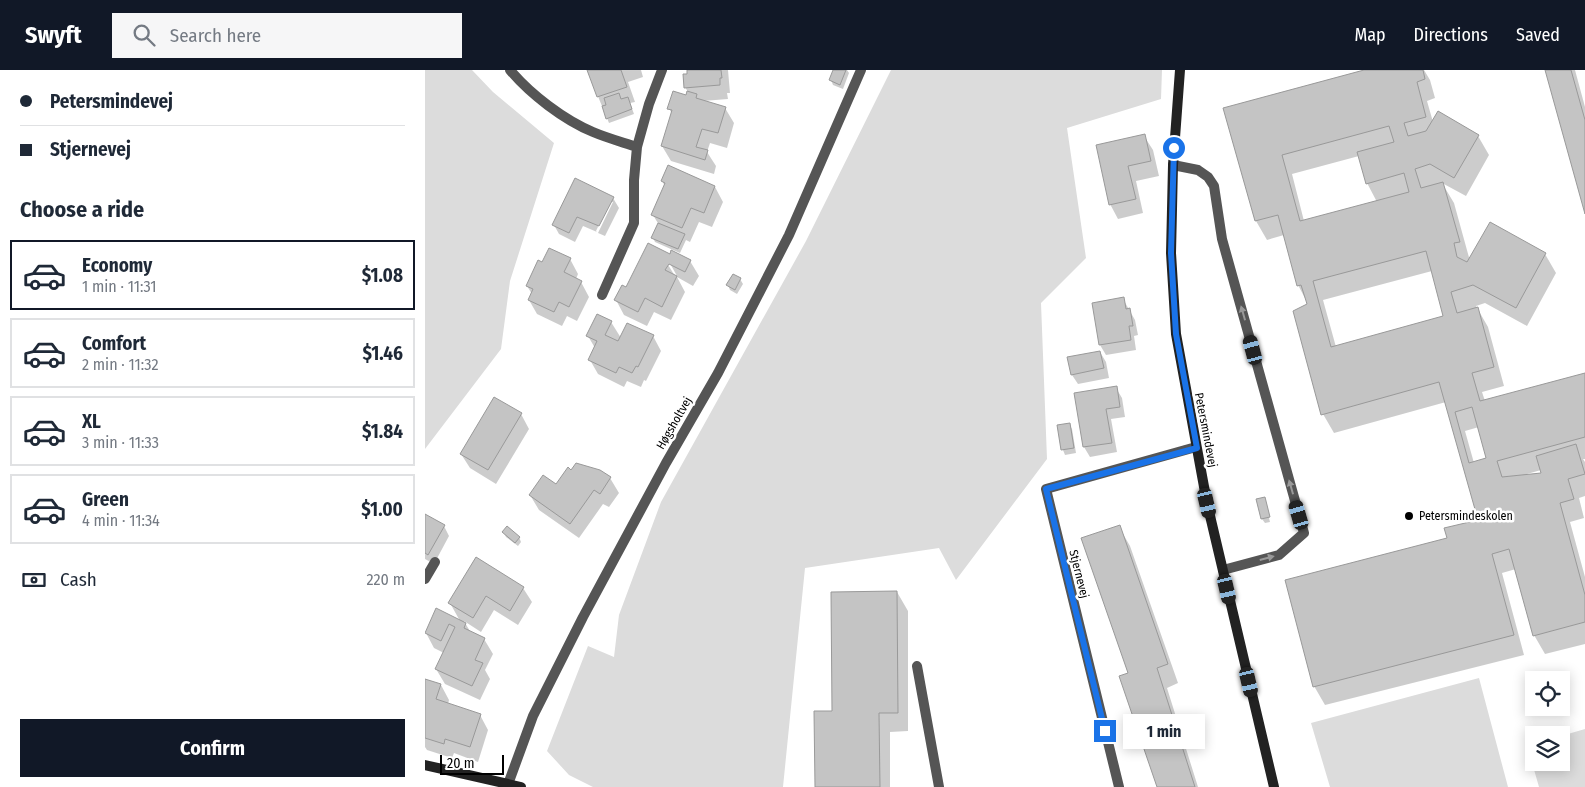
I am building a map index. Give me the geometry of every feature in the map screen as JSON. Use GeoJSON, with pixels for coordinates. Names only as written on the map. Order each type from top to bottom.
{"type":"FeatureCollection","features":[{"type":"Feature","properties":{"kind":"street"},"geometry":{"type":"LineString","coordinates":[[510,70],[518,80],[556,110],[592,132],[637,147]]}},
{"type":"Feature","properties":{"kind":"street"},"geometry":{"type":"LineString","coordinates":[[602,294],[634,223],[634,180],[637,147],[649,104],[662,70]]}},
{"type":"Feature","properties":{"kind":"street","name":"Høgsholtvej"},"geometry":{"type":"LineString","coordinates":[[508,785],[533,716],[583,618],[665,463],[718,373],[789,235],[861,70]]}},
{"type":"Feature","properties":{"kind":"street","name":"Petersmindevej"},"geometry":{"type":"LineString","coordinates":[[1180,70],[1173,165],[1171,253],[1176,334],[1197,448],[1223,570],[1274,787]]}},
{"type":"Feature","properties":{"kind":"street"},"geometry":{"type":"LineString","coordinates":[[1173,165],[1198,170],[1214,186],[1222,239],[1304,534],[1279,555],[1223,570]]}},
{"type":"Feature","properties":{"kind":"street","name":"Stjernevej"},"geometry":{"type":"LineString","coordinates":[[1119,787],[1046,489],[1197,448]]}},
{"type":"Feature","properties":{"kind":"street"},"geometry":{"type":"LineString","coordinates":[[425,579],[435,562]]}},
{"type":"Feature","properties":{"kind":"street"},"geometry":{"type":"LineString","coordinates":[[917,666],[939,787]]}},
{"type":"Feature","properties":{"kind":"street"},"geometry":{"type":"LineString","coordinates":[[425,765],[521,787]]}},
{"type":"Feature","properties":{"kind":"shaded area"},"geometry":{"type":"Polygon","coordinates":[[[425,70],[472,70],[493,92],[554,143],[510,281],[501,349],[425,449],[425,70]]]}},
{"type":"Feature","properties":{"kind":"shaded area"},"geometry":{"type":"Polygon","coordinates":[[[891,70],[1162,70],[1161,99],[1067,128],[1086,258],[1041,303],[1047,459],[956,580],[939,548],[805,568],[783,787],[593,787],[569,775],[547,751],[588,646],[614,657],[619,615],[661,502],[806,241],[891,70]]]}},
{"type":"Feature","properties":{"kind":"shaded area"},"geometry":{"type":"Polygon","coordinates":[[[1479,678],[1508,787],[1330,787],[1311,723],[1479,678]]]}},
{"type":"Feature","properties":{"kind":"shaded area"},"geometry":{"type":"Polygon","coordinates":[[[1585,729],[1585,787],[1539,787],[1534,771],[1570,771],[1570,733],[1585,729]]]}},
{"type":"Feature","properties":{"kind":"building"},"geometry":{"type":"Polygon","coordinates":[[[587,70],[621,70],[627,87],[597,97],[587,70]]]}},
{"type":"Feature","properties":{"kind":"building"},"geometry":{"type":"Polygon","coordinates":[[[687,70],[721,70],[722,78],[720,78],[720,85],[684,88],[683,74],[687,74],[687,70]]]}},
{"type":"Feature","properties":{"kind":"building"},"geometry":{"type":"Polygon","coordinates":[[[833,70],[846,70],[840,85],[829,80],[833,70]]]}},
{"type":"Feature","properties":{"kind":"building"},"geometry":{"type":"Polygon","coordinates":[[[1364,70],[1423,70],[1425,79],[1417,82],[1426,117],[1404,123],[1408,136],[1426,131],[1438,111],[1479,135],[1454,178],[1430,164],[1415,169],[1421,188],[1443,182],[1460,242],[1454,243],[1457,257],[1467,262],[1490,222],[1546,253],[1516,308],[1473,285],[1451,292],[1457,313],[1478,307],[1494,367],[1472,373],[1480,401],[1585,373],[1585,437],[1497,461],[1502,477],[1541,473],[1536,456],[1576,444],[1585,474],[1568,479],[1574,499],[1560,503],[1585,595],[1585,622],[1533,636],[1509,549],[1492,554],[1514,635],[1313,687],[1285,580],[1447,538],[1444,528],[1478,520],[1439,382],[1321,415],[1293,311],[1307,304],[1301,285],[1297,286],[1278,215],[1255,221],[1223,108],[1364,70]],[[1389,126],[1282,155],[1300,221],[1409,192],[1404,173],[1366,184],[1357,152],[1394,142],[1389,126]],[[1426,251],[1313,281],[1331,347],[1443,316],[1426,251]],[[1472,407],[1455,412],[1469,463],[1486,458],[1472,407]]]}},
{"type":"Feature","properties":{"kind":"building"},"geometry":{"type":"Polygon","coordinates":[[[1545,70],[1571,70],[1585,120],[1585,214],[1545,70]]]}},
{"type":"Feature","properties":{"kind":"building"},"geometry":{"type":"Polygon","coordinates":[[[673,91],[686,95],[687,91],[697,94],[696,98],[726,107],[718,133],[702,129],[696,147],[708,150],[705,160],[661,146],[672,110],[667,109],[673,91]]]}},
{"type":"Feature","properties":{"kind":"building"},"geometry":{"type":"Polygon","coordinates":[[[619,93],[621,99],[628,97],[632,109],[606,119],[602,106],[606,105],[604,98],[619,93]]]}},
{"type":"Feature","properties":{"kind":"building"},"geometry":{"type":"Polygon","coordinates":[[[1145,134],[1151,161],[1128,166],[1136,199],[1109,205],[1096,145],[1145,134]]]}},
{"type":"Feature","properties":{"kind":"building"},"geometry":{"type":"Polygon","coordinates":[[[668,165],[715,186],[704,213],[691,208],[682,228],[651,215],[665,183],[661,181],[668,165]]]}},
{"type":"Feature","properties":{"kind":"building"},"geometry":{"type":"Polygon","coordinates":[[[575,178],[614,197],[599,226],[577,217],[569,233],[552,225],[575,178]]]}},
{"type":"Feature","properties":{"kind":"building"},"geometry":{"type":"Polygon","coordinates":[[[658,223],[685,234],[678,249],[651,238],[658,223]]]}},
{"type":"Feature","properties":{"kind":"building"},"geometry":{"type":"Polygon","coordinates":[[[648,243],[670,254],[671,250],[691,260],[685,272],[669,264],[665,270],[677,276],[662,307],[645,298],[638,312],[614,300],[622,285],[626,287],[648,243]]]}},
{"type":"Feature","properties":{"kind":"building"},"geometry":{"type":"Polygon","coordinates":[[[549,248],[571,258],[564,272],[582,281],[569,307],[559,302],[554,312],[528,300],[533,289],[526,286],[538,260],[542,262],[549,248]]]}},
{"type":"Feature","properties":{"kind":"building"},"geometry":{"type":"Polygon","coordinates":[[[733,274],[741,278],[735,290],[726,285],[733,274]]]}},
{"type":"Feature","properties":{"kind":"building"},"geometry":{"type":"Polygon","coordinates":[[[1124,297],[1126,309],[1130,308],[1133,326],[1129,326],[1131,340],[1099,345],[1092,303],[1124,297]]]}},
{"type":"Feature","properties":{"kind":"building"},"geometry":{"type":"Polygon","coordinates":[[[597,314],[612,321],[605,335],[618,341],[627,323],[654,335],[638,367],[636,366],[632,373],[619,367],[616,373],[588,360],[597,341],[586,336],[597,314]]]}},
{"type":"Feature","properties":{"kind":"building"},"geometry":{"type":"Polygon","coordinates":[[[1100,351],[1104,368],[1071,375],[1067,357],[1100,351]]]}},
{"type":"Feature","properties":{"kind":"building"},"geometry":{"type":"Polygon","coordinates":[[[1117,386],[1120,407],[1106,409],[1112,443],[1083,447],[1074,393],[1117,386]]]}},
{"type":"Feature","properties":{"kind":"building"},"geometry":{"type":"Polygon","coordinates":[[[494,397],[522,413],[488,470],[460,454],[494,397]]]}},
{"type":"Feature","properties":{"kind":"building"},"geometry":{"type":"Polygon","coordinates":[[[1070,423],[1074,448],[1061,450],[1057,425],[1070,423]]]}},
{"type":"Feature","properties":{"kind":"building"},"geometry":{"type":"Polygon","coordinates":[[[576,463],[600,470],[611,477],[600,494],[594,490],[570,524],[529,495],[543,475],[556,484],[568,467],[571,470],[576,463]]]}},
{"type":"Feature","properties":{"kind":"building"},"geometry":{"type":"Polygon","coordinates":[[[1265,497],[1270,517],[1261,519],[1256,499],[1265,497]]]}},
{"type":"Feature","properties":{"kind":"building"},"geometry":{"type":"Polygon","coordinates":[[[425,514],[445,525],[428,555],[425,553],[425,514]]]}},
{"type":"Feature","properties":{"kind":"building"},"geometry":{"type":"Polygon","coordinates":[[[1120,525],[1168,664],[1157,668],[1195,787],[1157,787],[1119,676],[1128,673],[1081,538],[1120,525]]]}},
{"type":"Feature","properties":{"kind":"building"},"geometry":{"type":"Polygon","coordinates":[[[507,526],[520,537],[515,543],[502,532],[507,526]]]}},
{"type":"Feature","properties":{"kind":"building"},"geometry":{"type":"Polygon","coordinates":[[[476,557],[524,587],[510,611],[486,596],[473,618],[448,603],[476,557]]]}},
{"type":"Feature","properties":{"kind":"building"},"geometry":{"type":"Polygon","coordinates":[[[897,591],[898,713],[879,713],[880,787],[815,787],[814,711],[832,711],[831,592],[897,591]]]}},
{"type":"Feature","properties":{"kind":"building"},"geometry":{"type":"Polygon","coordinates":[[[436,608],[466,623],[464,628],[485,638],[475,660],[483,663],[472,686],[435,669],[455,627],[449,624],[441,641],[425,633],[436,608]]]}},
{"type":"Feature","properties":{"kind":"building"},"geometry":{"type":"Polygon","coordinates":[[[425,679],[441,684],[436,699],[481,714],[470,747],[445,739],[444,744],[425,738],[425,679]]]}},
{"type":"Feature","properties":{"kind":"place","name":"Petersmindeskolen"},"geometry":{"type":"Point","coordinates":[1409,516]}},
{"type":"Feature","properties":{"kind":"route"},"geometry":{"type":"LineString","coordinates":[[1105,731],[1046,489],[1197,448],[1176,334],[1171,253],[1174,148]]}}]}
